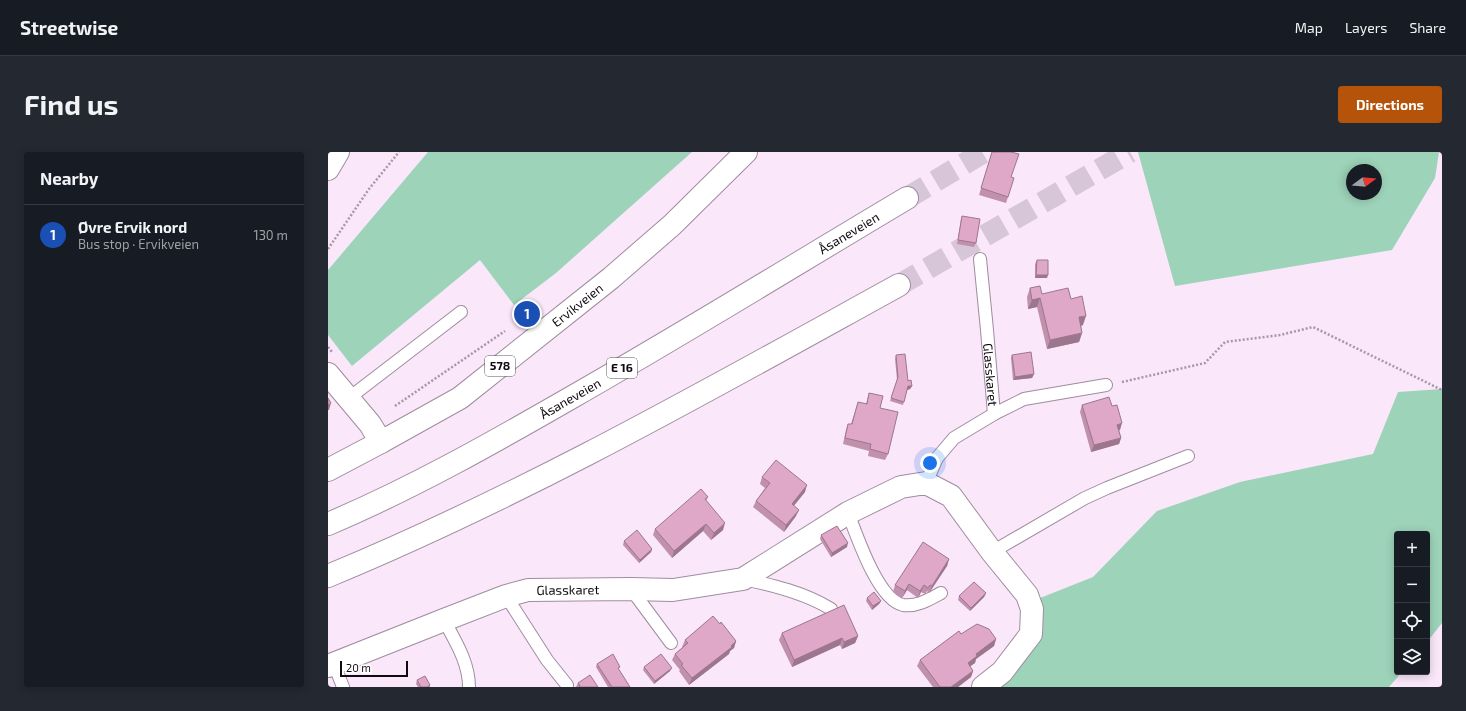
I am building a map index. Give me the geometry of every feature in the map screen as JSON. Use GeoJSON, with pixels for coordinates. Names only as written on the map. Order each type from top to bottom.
{"type":"FeatureCollection","features":[{"type":"Feature","properties":{"kind":"main road"},"geometry":{"type":"LineString","coordinates":[[328,169],[338,152]]}},
{"type":"Feature","properties":{"kind":"main road","name":"Ervikveien"},"geometry":{"type":"LineString","coordinates":[[328,470],[376,433],[460,398],[605,283],[672,225],[746,152]]}},
{"type":"Feature","properties":{"kind":"main road","name":"Åsaneveien"},"geometry":{"type":"LineString","coordinates":[[328,524],[356,512],[468,457],[624,367],[907,198]]}},
{"type":"Feature","properties":{"kind":"main road"},"geometry":{"type":"LineString","coordinates":[[328,576],[374,557],[492,502],[656,418],[899,285]]}},
{"type":"Feature","properties":{"kind":"main road"},"geometry":{"type":"LineString","coordinates":[[328,374],[376,433]]}},
{"type":"Feature","properties":{"kind":"main road"},"geometry":{"type":"LineString","coordinates":[[926,483],[951,496],[992,552],[1027,595],[1032,609],[1031,634],[1002,672],[983,687]]}},
{"type":"Feature","properties":{"kind":"main road","name":"Glasskaret"},"geometry":{"type":"LineString","coordinates":[[331,665],[506,596],[528,590],[673,590],[743,579],[848,513],[901,487],[926,483]]}},
{"type":"Feature","properties":{"kind":"lane","name":"Glasskaret"},"geometry":{"type":"LineString","coordinates":[[926,483],[937,458],[954,438],[994,414],[980,259]]}},
{"type":"Feature","properties":{"kind":"lane"},"geometry":{"type":"LineString","coordinates":[[349,398],[461,312]]}},
{"type":"Feature","properties":{"kind":"lane"},"geometry":{"type":"LineString","coordinates":[[994,414],[1024,399],[1106,385]]}},
{"type":"Feature","properties":{"kind":"lane"},"geometry":{"type":"LineString","coordinates":[[992,552],[1085,498],[1188,456]]}},
{"type":"Feature","properties":{"kind":"lane"},"geometry":{"type":"LineString","coordinates":[[848,513],[878,584],[891,599],[903,605],[915,604],[926,601],[940,593]]}},
{"type":"Feature","properties":{"kind":"lane","name":"Glasskaret"},"geometry":{"type":"LineString","coordinates":[[743,579],[775,586],[822,603],[831,609]]}},
{"type":"Feature","properties":{"kind":"lane"},"geometry":{"type":"LineString","coordinates":[[631,589],[671,643]]}},
{"type":"Feature","properties":{"kind":"lane"},"geometry":{"type":"LineString","coordinates":[[506,596],[547,660],[567,685]]}},
{"type":"Feature","properties":{"kind":"lane"},"geometry":{"type":"LineString","coordinates":[[444,620],[464,659],[469,687]]}},
{"type":"Feature","properties":{"kind":"lane","name":"Glasskaret"},"geometry":{"type":"LineString","coordinates":[[331,665],[343,687]]}},
{"type":"Feature","properties":{"kind":"path"},"geometry":{"type":"LineString","coordinates":[[328,249],[369,189],[399,152]]}},
{"type":"Feature","properties":{"kind":"path"},"geometry":{"type":"LineString","coordinates":[[376,433],[511,327]]}},
{"type":"Feature","properties":{"kind":"path"},"geometry":{"type":"LineString","coordinates":[[1106,385],[1205,363],[1226,342],[1280,334],[1313,327],[1442,390]]}},
{"type":"Feature","properties":{"kind":"green space"},"geometry":{"type":"Polygon","coordinates":[[[428,152],[692,152],[556,273],[514,305],[480,260],[352,366],[328,335],[328,270],[428,152]]]}},
{"type":"Feature","properties":{"kind":"green space"},"geometry":{"type":"Polygon","coordinates":[[[1138,152],[1439,152],[1435,178],[1392,250],[1175,286],[1138,152]]]}},
{"type":"Feature","properties":{"kind":"green space"},"geometry":{"type":"Polygon","coordinates":[[[1442,389],[1442,623],[1430,638],[1430,531],[1394,531],[1394,675],[1399,675],[1389,687],[992,687],[1027,654],[1030,602],[1093,577],[1157,511],[1240,482],[1373,454],[1398,392],[1442,389]]]}},
{"type":"Feature","properties":{"kind":"building"},"geometry":{"type":"Polygon","coordinates":[[[992,152],[1011,152],[1019,154],[1011,177],[1014,178],[1008,197],[981,188],[992,152]]]}},
{"type":"Feature","properties":{"kind":"building"},"geometry":{"type":"Polygon","coordinates":[[[962,216],[980,219],[976,243],[958,240],[962,216]]]}},
{"type":"Feature","properties":{"kind":"building"},"geometry":{"type":"Polygon","coordinates":[[[1037,260],[1048,260],[1048,275],[1036,275],[1037,260]]]}},
{"type":"Feature","properties":{"kind":"building"},"geometry":{"type":"Polygon","coordinates":[[[1040,286],[1042,294],[1068,288],[1071,299],[1082,296],[1086,316],[1079,317],[1082,333],[1050,340],[1040,298],[1032,300],[1030,288],[1040,286]]]}},
{"type":"Feature","properties":{"kind":"building"},"geometry":{"type":"Polygon","coordinates":[[[1031,352],[1034,374],[1015,377],[1012,355],[1031,352]]]}},
{"type":"Feature","properties":{"kind":"building"},"geometry":{"type":"Polygon","coordinates":[[[905,354],[908,381],[911,380],[912,386],[908,386],[904,402],[891,398],[898,377],[896,355],[905,354]]]}},
{"type":"Feature","properties":{"kind":"building"},"geometry":{"type":"Polygon","coordinates":[[[869,393],[883,396],[880,408],[898,412],[888,454],[870,449],[871,444],[845,438],[848,424],[852,424],[858,402],[867,404],[869,393]]]}},
{"type":"Feature","properties":{"kind":"building"},"geometry":{"type":"Polygon","coordinates":[[[1109,397],[1112,406],[1117,405],[1122,423],[1117,425],[1121,438],[1094,445],[1082,405],[1109,397]]]}},
{"type":"Feature","properties":{"kind":"building"},"geometry":{"type":"Polygon","coordinates":[[[328,398],[331,403],[328,405],[328,398]]]}},
{"type":"Feature","properties":{"kind":"building"},"geometry":{"type":"Polygon","coordinates":[[[776,460],[807,485],[792,504],[799,510],[786,525],[756,501],[770,483],[762,477],[776,460]]]}},
{"type":"Feature","properties":{"kind":"building"},"geometry":{"type":"Polygon","coordinates":[[[701,489],[708,497],[705,499],[725,523],[714,533],[706,524],[674,551],[655,529],[701,489]]]}},
{"type":"Feature","properties":{"kind":"building"},"geometry":{"type":"Polygon","coordinates":[[[837,526],[848,543],[832,553],[821,535],[837,526]]]}},
{"type":"Feature","properties":{"kind":"building"},"geometry":{"type":"Polygon","coordinates":[[[637,530],[652,549],[640,560],[624,541],[637,530]]]}},
{"type":"Feature","properties":{"kind":"building"},"geometry":{"type":"Polygon","coordinates":[[[923,542],[949,559],[932,586],[930,585],[928,588],[924,585],[920,591],[909,584],[905,591],[895,585],[923,542]]]}},
{"type":"Feature","properties":{"kind":"building"},"geometry":{"type":"Polygon","coordinates":[[[974,582],[986,593],[971,608],[959,596],[974,582]]]}},
{"type":"Feature","properties":{"kind":"building"},"geometry":{"type":"Polygon","coordinates":[[[874,592],[881,601],[873,606],[867,598],[874,592]]]}},
{"type":"Feature","properties":{"kind":"building"},"geometry":{"type":"Polygon","coordinates":[[[844,605],[858,636],[844,642],[842,638],[794,660],[782,633],[844,605]]]}},
{"type":"Feature","properties":{"kind":"building"},"geometry":{"type":"Polygon","coordinates":[[[713,616],[720,624],[721,622],[736,641],[731,646],[732,647],[692,678],[681,665],[683,664],[675,654],[688,643],[685,640],[713,616]]]}},
{"type":"Feature","properties":{"kind":"building"},"geometry":{"type":"Polygon","coordinates":[[[977,624],[989,629],[996,639],[976,654],[977,656],[968,663],[973,671],[951,687],[940,687],[920,660],[959,631],[961,634],[977,624]]]}},
{"type":"Feature","properties":{"kind":"building"},"geometry":{"type":"Polygon","coordinates":[[[613,654],[620,667],[618,668],[630,687],[612,687],[597,664],[613,654]]]}},
{"type":"Feature","properties":{"kind":"building"},"geometry":{"type":"Polygon","coordinates":[[[661,654],[672,668],[655,681],[644,667],[661,654]]]}},
{"type":"Feature","properties":{"kind":"building"},"geometry":{"type":"Polygon","coordinates":[[[590,675],[598,687],[579,687],[580,686],[578,683],[590,675]]]}},
{"type":"Feature","properties":{"kind":"building"},"geometry":{"type":"Polygon","coordinates":[[[425,676],[430,685],[427,687],[421,687],[417,680],[425,676]]]}},
{"type":"Feature","properties":{"kind":"tunnel"},"geometry":{"type":"LineString","coordinates":[[907,198],[984,152]]}},
{"type":"Feature","properties":{"kind":"tunnel"},"geometry":{"type":"LineString","coordinates":[[899,285],[1130,152]]}},
{"type":"Feature","properties":{"kind":"place","name":"Øvre Ervik nord"},"geometry":{"type":"Point","coordinates":[527,314]}}]}
